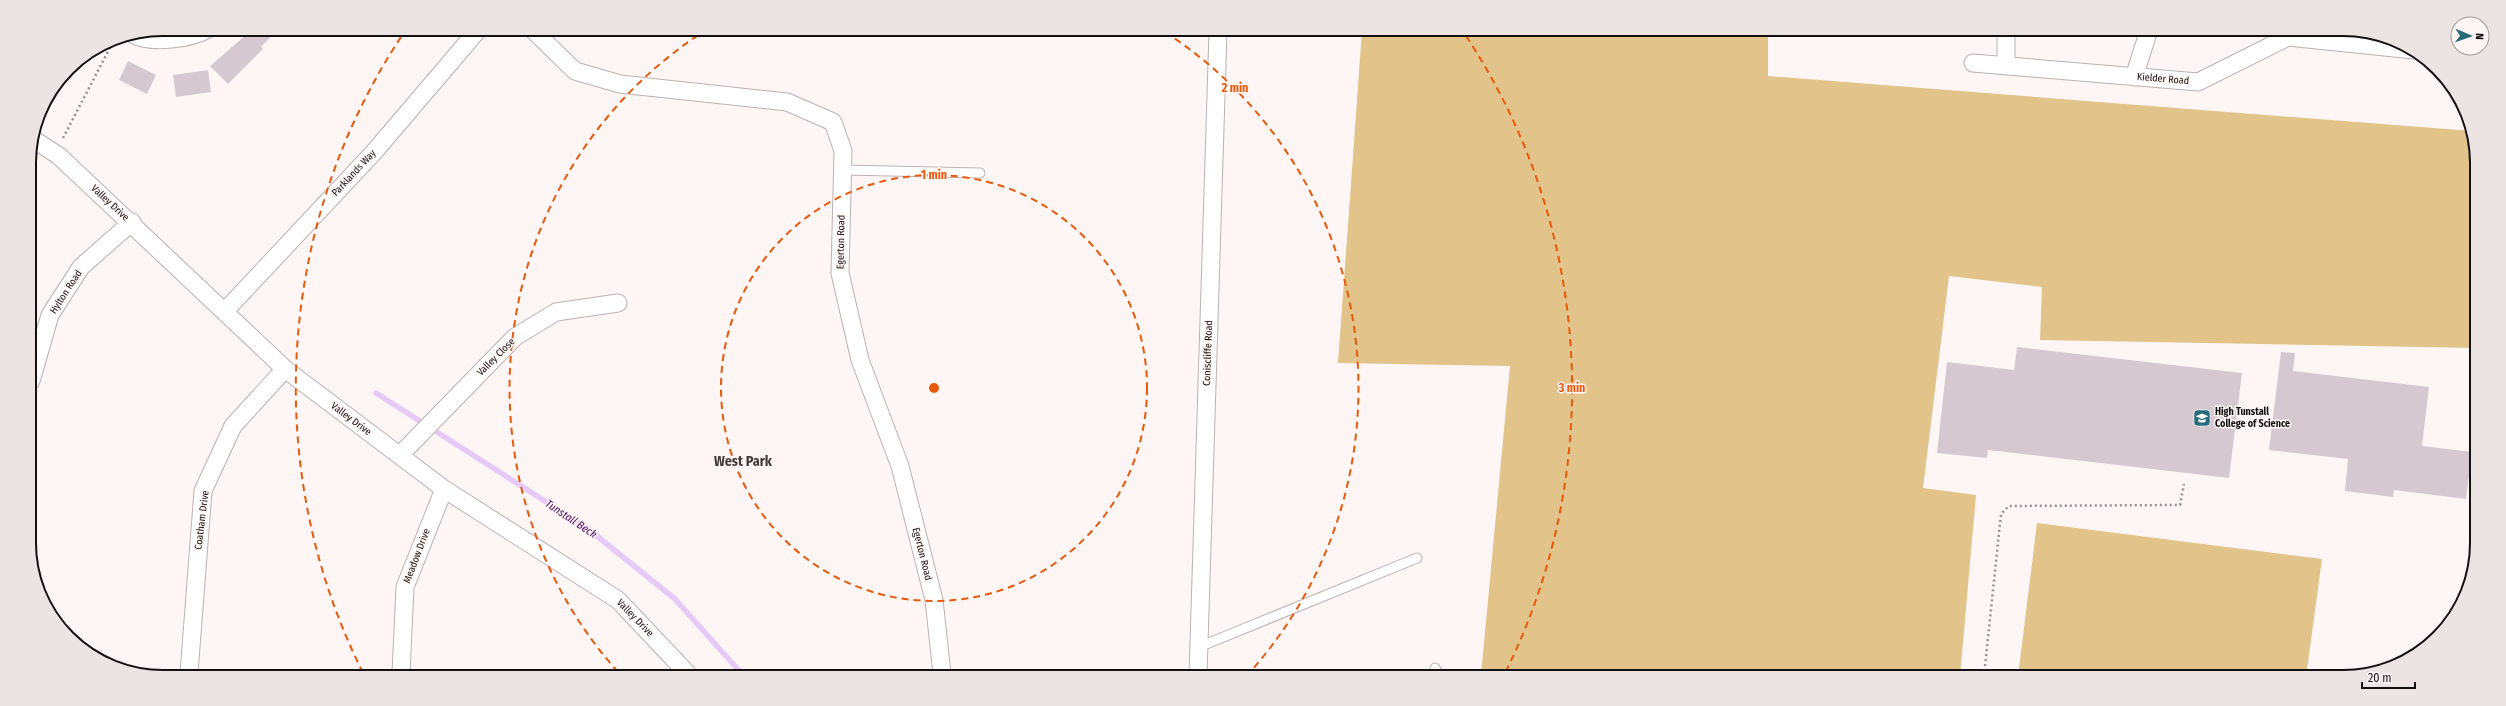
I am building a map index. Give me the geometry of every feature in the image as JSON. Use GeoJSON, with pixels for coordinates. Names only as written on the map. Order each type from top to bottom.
{"type":"FeatureCollection","features":[{"type":"Feature","properties":{"kind":"street"},"geometry":{"type":"LineString","coordinates":[[147,37],[167,40],[188,36]]}},
{"type":"Feature","properties":{"kind":"street","name":"Parklands Way"},"geometry":{"type":"LineString","coordinates":[[225,311],[374,152],[473,36]]}},
{"type":"Feature","properties":{"kind":"street","name":"Egerton Road"},"geometry":{"type":"LineString","coordinates":[[539,36],[575,71],[620,84],[788,102],[833,122],[843,151],[840,273],[860,360],[900,466],[934,600],[942,670]]}},
{"type":"Feature","properties":{"kind":"street","name":"Coniscliffe Road"},"geometry":{"type":"LineString","coordinates":[[1198,670],[1218,36]]}},
{"type":"Feature","properties":{"kind":"street"},"geometry":{"type":"LineString","coordinates":[[2006,36],[2006,65]]}},
{"type":"Feature","properties":{"kind":"street"},"geometry":{"type":"LineString","coordinates":[[2134,77],[2147,36]]}},
{"type":"Feature","properties":{"kind":"street","name":"Kielder Road"},"geometry":{"type":"LineString","coordinates":[[1973,63],[2198,82],[2288,37],[2316,36],[2395,47]]}},
{"type":"Feature","properties":{"kind":"street","name":"Valley Drive"},"geometry":{"type":"LineString","coordinates":[[38,142],[59,156],[132,222],[285,369],[444,489],[618,600],[672,667]]}},
{"type":"Feature","properties":{"kind":"street","name":"Hylton Road"},"geometry":{"type":"LineString","coordinates":[[36,361],[50,315],[81,267],[132,222]]}},
{"type":"Feature","properties":{"kind":"street","name":"Valley Close"},"geometry":{"type":"LineString","coordinates":[[400,456],[515,337],[556,312],[618,303]]}},
{"type":"Feature","properties":{"kind":"street","name":"Coatham Drive"},"geometry":{"type":"LineString","coordinates":[[189,670],[203,492],[233,426],[285,369]]}},
{"type":"Feature","properties":{"kind":"street","name":"Meadow Drive"},"geometry":{"type":"LineString","coordinates":[[401,670],[405,587],[444,489]]}},
{"type":"Feature","properties":{"kind":"lane"},"geometry":{"type":"LineString","coordinates":[[842,170],[980,173]]}},
{"type":"Feature","properties":{"kind":"lane"},"geometry":{"type":"LineString","coordinates":[[1199,647],[1417,558]]}},
{"type":"Feature","properties":{"kind":"path"},"geometry":{"type":"LineString","coordinates":[[62,140],[110,48]]}},
{"type":"Feature","properties":{"kind":"path"},"geometry":{"type":"LineString","coordinates":[[1985,670],[2001,514],[2009,506],[2180,505],[2184,484]]}},
{"type":"Feature","properties":{"kind":"shaded area"},"geometry":{"type":"Polygon","coordinates":[[[1362,36],[1768,36],[1768,76],[2466,131],[2468,138],[2470,163],[2470,348],[2040,340],[2042,287],[1949,276],[1923,488],[1976,495],[1961,670],[1481,670],[1510,366],[1338,363],[1362,36]]]}},
{"type":"Feature","properties":{"kind":"shaded area"},"geometry":{"type":"Polygon","coordinates":[[[2037,523],[2322,559],[2307,670],[2019,670],[2037,523]]]}},
{"type":"Feature","properties":{"kind":"building"},"geometry":{"type":"Polygon","coordinates":[[[245,36],[271,36],[261,47],[263,49],[228,84],[210,66],[245,36]]]}},
{"type":"Feature","properties":{"kind":"building"},"geometry":{"type":"Polygon","coordinates":[[[128,61],[156,75],[147,94],[119,80],[128,61]]]}},
{"type":"Feature","properties":{"kind":"building"},"geometry":{"type":"Polygon","coordinates":[[[208,70],[211,92],[176,97],[173,75],[208,70]]]}},
{"type":"Feature","properties":{"kind":"building"},"geometry":{"type":"Polygon","coordinates":[[[2017,347],[2242,373],[2229,478],[1988,450],[1987,458],[1937,453],[1947,362],[2014,370],[2017,347]]]}},
{"type":"Feature","properties":{"kind":"building"},"geometry":{"type":"Polygon","coordinates":[[[2281,352],[2295,353],[2293,371],[2429,387],[2422,446],[2470,452],[2470,468],[2466,499],[2394,490],[2393,497],[2345,491],[2348,459],[2269,450],[2281,352]]]}},
{"type":"Feature","properties":{"kind":"waterway","name":"Tunstall Beck"},"geometry":{"type":"LineString","coordinates":[[376,393],[587,528],[675,599],[738,670]]}},
{"type":"Feature","properties":{"kind":"place","name":"High Tunstall College of Science"},"geometry":{"type":"Point","coordinates":[2202,418]}},
{"type":"Feature","properties":{"kind":"district","name":"West Park"},"geometry":{"type":"Point","coordinates":[743,461]}}]}
